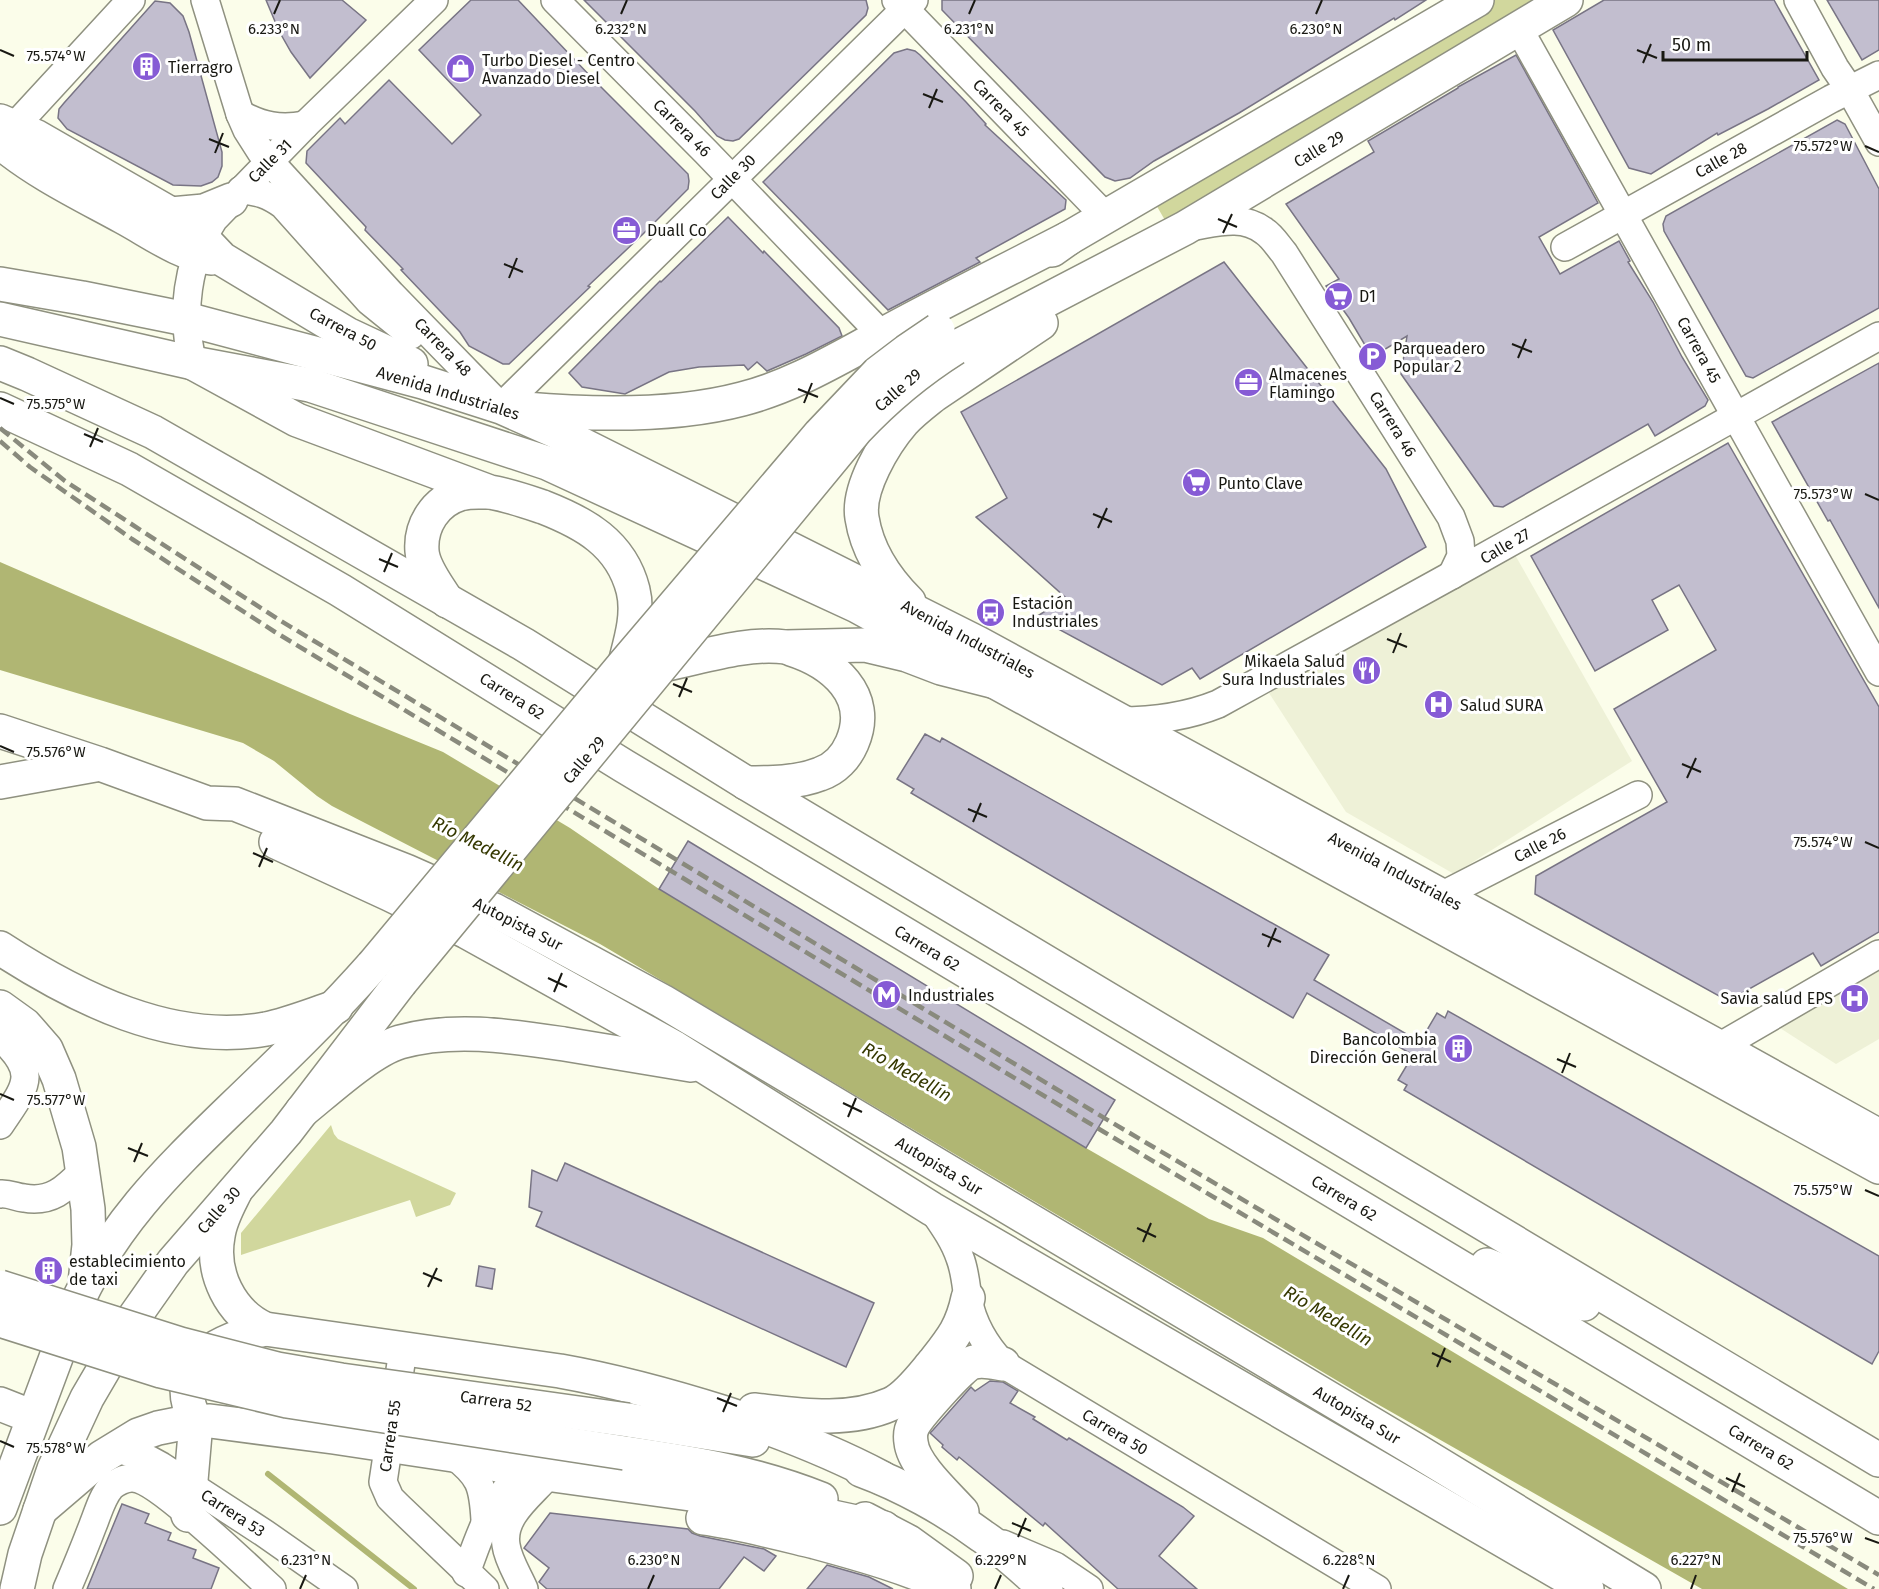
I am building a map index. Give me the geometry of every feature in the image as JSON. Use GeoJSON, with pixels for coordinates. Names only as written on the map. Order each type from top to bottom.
{"type":"FeatureCollection","features":[{"type":"Feature","properties":{"kind":"main road","name":"Calle 29"},"geometry":{"type":"LineString","coordinates":[[386,974],[669,664],[856,430],[904,383],[927,365],[946,339],[1069,238],[1477,0]]}},
{"type":"Feature","properties":{"kind":"main road","name":"Calle 29"},"geometry":{"type":"LineString","coordinates":[[386,974],[625,663],[855,396],[892,362],[1185,228],[1566,0]]}},
{"type":"Feature","properties":{"kind":"main road","name":"Carrera 50"},"geometry":{"type":"LineString","coordinates":[[3,135],[37,138],[171,214],[207,251]]}},
{"type":"Feature","properties":{"kind":"main road","name":"Carrera 50"},"geometry":{"type":"LineString","coordinates":[[3,135],[24,162],[207,251],[347,334],[501,406]]}},
{"type":"Feature","properties":{"kind":"main road"},"geometry":{"type":"LineString","coordinates":[[171,214],[204,211],[236,195]]}},
{"type":"Feature","properties":{"kind":"main road"},"geometry":{"type":"LineString","coordinates":[[920,614],[895,588],[882,570],[870,545],[862,518],[864,494],[872,472],[889,442],[903,422],[934,395],[1185,228]]}},
{"type":"Feature","properties":{"kind":"main road"},"geometry":{"type":"LineString","coordinates":[[501,406],[561,412],[669,411],[742,399],[802,378],[1069,238]]}},
{"type":"Feature","properties":{"kind":"main road","name":"Avenida Industriales"},"geometry":{"type":"LineString","coordinates":[[0,284],[186,319],[423,382],[501,406],[576,441],[978,643],[1879,1136]]}},
{"type":"Feature","properties":{"kind":"main road","name":"Avenida Industriales"},"geometry":{"type":"LineString","coordinates":[[0,319],[193,363],[310,385],[547,463],[857,606],[1879,1167]]}},
{"type":"Feature","properties":{"kind":"main road"},"geometry":{"type":"LineString","coordinates":[[0,363],[153,432],[522,644],[746,783],[1879,1460]]}},
{"type":"Feature","properties":{"kind":"main road"},"geometry":{"type":"LineString","coordinates":[[193,363],[297,420],[490,492],[508,495],[572,518],[593,531],[610,546],[624,566],[633,591],[635,618],[625,663]]}},
{"type":"Feature","properties":{"kind":"main road","name":"Carrera 62"},"geometry":{"type":"LineString","coordinates":[[0,409],[129,469],[340,590],[616,761],[1879,1518]]}},
{"type":"Feature","properties":{"kind":"main road"},"geometry":{"type":"LineString","coordinates":[[447,601],[428,568],[422,552],[424,531],[431,513],[446,499],[463,493],[490,492]]}},
{"type":"Feature","properties":{"kind":"main road"},"geometry":{"type":"LineString","coordinates":[[669,664],[719,652],[760,646],[865,645],[996,682]]}},
{"type":"Feature","properties":{"kind":"main road"},"geometry":{"type":"LineString","coordinates":[[746,783],[776,783],[821,774],[838,764],[848,752],[857,732],[858,709],[852,692],[840,676],[825,663],[786,647]]}},
{"type":"Feature","properties":{"kind":"main road","name":"Autopista Sur"},"geometry":{"type":"LineString","coordinates":[[0,730],[207,803],[235,804],[406,871],[494,910],[662,1000],[1644,1589]]}},
{"type":"Feature","properties":{"kind":"main road"},"geometry":{"type":"LineString","coordinates":[[0,782],[100,764]]}},
{"type":"Feature","properties":{"kind":"main road","name":"Autopista Sur"},"geometry":{"type":"LineString","coordinates":[[207,803],[228,820],[467,932],[675,1048],[932,1209],[1587,1589]]}},
{"type":"Feature","properties":{"kind":"main road"},"geometry":{"type":"LineString","coordinates":[[0,948],[40,974],[113,1009],[179,1029],[237,1032],[267,1029],[336,1006]]}},
{"type":"Feature","properties":{"kind":"main road"},"geometry":{"type":"LineString","coordinates":[[0,1508],[85,1283],[122,1226],[162,1177],[336,1006],[386,974]]}},
{"type":"Feature","properties":{"kind":"main road","name":"Calle 30"},"geometry":{"type":"LineString","coordinates":[[19,1587],[25,1554],[54,1469],[87,1398],[135,1316],[173,1262],[302,1111],[386,974]]}},
{"type":"Feature","properties":{"kind":"main road"},"geometry":{"type":"LineString","coordinates":[[0,1007],[25,1025],[46,1049],[59,1079],[79,1148],[88,1209],[89,1245],[85,1283]]}},
{"type":"Feature","properties":{"kind":"main road"},"geometry":{"type":"LineString","coordinates":[[302,1111],[375,1055],[398,1042],[429,1037],[465,1034],[511,1036],[704,1067]]}},
{"type":"Feature","properties":{"kind":"main road"},"geometry":{"type":"LineString","coordinates":[[235,1192],[220,1224],[216,1246],[217,1267],[225,1289],[235,1306],[247,1319],[265,1329],[589,1376],[693,1403],[796,1438],[853,1462],[882,1478]]}},
{"type":"Feature","properties":{"kind":"main road"},"geometry":{"type":"LineString","coordinates":[[1395,1228],[1678,1341]]}},
{"type":"Feature","properties":{"kind":"main road","name":"Carrera 52"},"geometry":{"type":"LineString","coordinates":[[0,1287],[180,1344],[277,1369],[769,1443],[841,1463],[882,1478],[950,1515],[983,1536],[1046,1589]]}},
{"type":"Feature","properties":{"kind":"main road"},"geometry":{"type":"LineString","coordinates":[[693,1403],[844,1417],[893,1403],[918,1381],[953,1338],[963,1319],[968,1298]]}},
{"type":"Feature","properties":{"kind":"main road","name":"Carrera 52"},"geometry":{"type":"LineString","coordinates":[[0,1320],[161,1371],[287,1401],[705,1465],[769,1480],[842,1508],[884,1528],[918,1548],[973,1589]]}},
{"type":"Feature","properties":{"kind":"main road"},"geometry":{"type":"LineString","coordinates":[[189,1500],[196,1422],[186,1392],[188,1377],[197,1361],[214,1348],[248,1333],[265,1329]]}},
{"type":"Feature","properties":{"kind":"main road"},"geometry":{"type":"LineString","coordinates":[[983,1536],[922,1468],[910,1443],[911,1430],[922,1412],[968,1363],[987,1361],[1003,1364]]}},
{"type":"Feature","properties":{"kind":"main road"},"geometry":{"type":"LineString","coordinates":[[0,1404],[33,1417]]}},
{"type":"Feature","properties":{"kind":"main road"},"geometry":{"type":"LineString","coordinates":[[40,1510],[102,1457],[138,1435],[158,1428],[196,1422],[229,1423],[453,1455],[531,1479],[613,1494],[736,1522],[860,1554],[924,1575],[954,1589]]}},
{"type":"Feature","properties":{"kind":"main road"},"geometry":{"type":"LineString","coordinates":[[1414,1449],[1593,1589]]}},
{"type":"Feature","properties":{"kind":"main road"},"geometry":{"type":"LineString","coordinates":[[613,1494],[748,1502],[884,1528]]}},
{"type":"Feature","properties":{"kind":"street"},"geometry":{"type":"LineString","coordinates":[[3,135],[131,0]]}},
{"type":"Feature","properties":{"kind":"street","name":"Carrera 48"},"geometry":{"type":"LineString","coordinates":[[204,0],[240,114],[255,143],[391,294],[501,406]]}},
{"type":"Feature","properties":{"kind":"street","name":"Calle 31"},"geometry":{"type":"LineString","coordinates":[[193,363],[188,344],[186,319],[191,277],[207,251],[214,219],[305,125],[434,0]]}},
{"type":"Feature","properties":{"kind":"street","name":"Carrera 46"},"geometry":{"type":"LineString","coordinates":[[555,0],[882,335]]}},
{"type":"Feature","properties":{"kind":"street"},"geometry":{"type":"LineString","coordinates":[[1798,0],[1879,142]]}},
{"type":"Feature","properties":{"kind":"street","name":"Calle 30"},"geometry":{"type":"LineString","coordinates":[[501,406],[732,180],[905,3]]}},
{"type":"Feature","properties":{"kind":"street","name":"Carrera 45"},"geometry":{"type":"LineString","coordinates":[[905,3],[1106,217]]}},
{"type":"Feature","properties":{"kind":"street","name":"Carrera 45"},"geometry":{"type":"LineString","coordinates":[[1519,29],[1736,417],[1875,657]]}},
{"type":"Feature","properties":{"kind":"street","name":"Calle 28"},"geometry":{"type":"LineString","coordinates":[[1565,247],[1879,75]]}},
{"type":"Feature","properties":{"kind":"street"},"geometry":{"type":"LineString","coordinates":[[240,114],[266,126],[279,128],[305,125]]}},
{"type":"Feature","properties":{"kind":"street","name":"Carrera 48"},"geometry":{"type":"LineString","coordinates":[[236,195],[262,193],[283,205],[369,301],[501,406]]}},
{"type":"Feature","properties":{"kind":"street","name":"Carrera 46"},"geometry":{"type":"LineString","coordinates":[[1185,228],[1236,220],[1252,224],[1266,232],[1284,253],[1451,518],[1460,541],[1461,556],[1452,576]]}},
{"type":"Feature","properties":{"kind":"street","name":"Calle 27"},"geometry":{"type":"LineString","coordinates":[[1119,721],[1171,718],[1196,713],[1218,704],[1452,576],[1879,336]]}},
{"type":"Feature","properties":{"kind":"street","name":"Calle 26"},"geometry":{"type":"LineString","coordinates":[[1441,896],[1638,795]]}},
{"type":"Feature","properties":{"kind":"street"},"geometry":{"type":"LineString","coordinates":[[1719,1047],[1879,954]]}},
{"type":"Feature","properties":{"kind":"street"},"geometry":{"type":"LineString","coordinates":[[0,1037],[14,1050],[26,1071],[23,1091],[0,1125]]}},
{"type":"Feature","properties":{"kind":"street"},"geometry":{"type":"LineString","coordinates":[[3,1189],[22,1198],[42,1200],[68,1186],[83,1171]]}},
{"type":"Feature","properties":{"kind":"street","name":"Carrera 50"},"geometry":{"type":"LineString","coordinates":[[932,1209],[950,1235],[959,1254],[977,1329],[984,1342],[1003,1364],[1377,1589]]}},
{"type":"Feature","properties":{"kind":"street","name":"Carrera 55"},"geometry":{"type":"LineString","coordinates":[[403,1350],[383,1482],[390,1498],[475,1581]]}},
{"type":"Feature","properties":{"kind":"street","name":"Carrera 53"},"geometry":{"type":"LineString","coordinates":[[116,1448],[150,1460],[272,1589]]}},
{"type":"Feature","properties":{"kind":"street"},"geometry":{"type":"LineString","coordinates":[[453,1455],[474,1473],[484,1502],[485,1520],[475,1581]]}},
{"type":"Feature","properties":{"kind":"street","name":"Carrera 53"},"geometry":{"type":"LineString","coordinates":[[68,1589],[101,1504],[111,1487],[133,1478],[189,1500],[273,1539],[344,1589]]}},
{"type":"Feature","properties":{"kind":"street"},"geometry":{"type":"LineString","coordinates":[[485,1520],[503,1492],[531,1479]]}},
{"type":"Feature","properties":{"kind":"street"},"geometry":{"type":"LineString","coordinates":[[524,1589],[505,1543],[506,1530],[512,1515],[524,1500],[531,1479]]}},
{"type":"Feature","properties":{"kind":"street","name":"Carrera 52"},"geometry":{"type":"LineString","coordinates":[[983,1536],[1055,1566],[1089,1589]]}},
{"type":"Feature","properties":{"kind":"shaded area"},"geometry":{"type":"Polygon","coordinates":[[[1495,0],[1537,0],[1166,222],[1155,203],[1495,0]]]}},
{"type":"Feature","properties":{"kind":"shaded area","name":"Salud SURA"},"geometry":{"type":"Polygon","coordinates":[[[1514,553],[1632,761],[1454,874],[1346,812],[1269,693],[1514,553]]]}},
{"type":"Feature","properties":{"kind":"shaded area","name":"Savia salud EPS"},"geometry":{"type":"Polygon","coordinates":[[[1879,969],[1879,1039],[1836,1064],[1780,1028],[1879,969]]]}},
{"type":"Feature","properties":{"kind":"shaded area"},"geometry":{"type":"Polygon","coordinates":[[[331,1125],[338,1139],[456,1193],[450,1205],[416,1217],[410,1200],[241,1255],[241,1233],[331,1125]]]}},
{"type":"Feature","properties":{"kind":"water","name":"Río Medellín"},"geometry":{"type":"Polygon","coordinates":[[[0,562],[443,752],[570,828],[659,889],[1086,1148],[1209,1219],[1263,1238],[1848,1589],[1702,1589],[1358,1393],[600,944],[332,806],[274,761],[243,743],[0,670],[0,562]]]}},
{"type":"Feature","properties":{"kind":"building"},"geometry":{"type":"Polygon","coordinates":[[[266,0],[342,0],[366,20],[310,78],[279,31],[266,0]]]}},
{"type":"Feature","properties":{"kind":"building"},"geometry":{"type":"Polygon","coordinates":[[[471,0],[518,0],[688,174],[689,181],[688,189],[509,364],[503,364],[469,346],[460,332],[401,270],[403,269],[365,230],[366,227],[306,163],[307,151],[340,118],[345,124],[389,80],[452,144],[481,115],[419,50],[471,0]]]}},
{"type":"Feature","properties":{"kind":"building"},"geometry":{"type":"Polygon","coordinates":[[[584,0],[866,0],[868,8],[866,15],[739,139],[733,141],[717,136],[584,0]]]}},
{"type":"Feature","properties":{"kind":"building"},"geometry":{"type":"Polygon","coordinates":[[[942,0],[1426,0],[1239,113],[1154,161],[1130,178],[1115,181],[1105,177],[942,10],[942,0]]]}},
{"type":"Feature","properties":{"kind":"building"},"geometry":{"type":"Polygon","coordinates":[[[1604,0],[1774,0],[1819,80],[1718,135],[1717,133],[1651,174],[1629,168],[1553,30],[1604,0]]]}},
{"type":"Feature","properties":{"kind":"building"},"geometry":{"type":"Polygon","coordinates":[[[1827,0],[1879,0],[1879,50],[1862,60],[1827,0]]]}},
{"type":"Feature","properties":{"kind":"building","name":"Tierragro"},"geometry":{"type":"Polygon","coordinates":[[[155,1],[170,3],[183,16],[222,152],[222,166],[218,177],[201,186],[173,185],[67,129],[58,118],[59,109],[155,1]]]}},
{"type":"Feature","properties":{"kind":"building"},"geometry":{"type":"Polygon","coordinates":[[[907,49],[920,55],[985,125],[1066,200],[1065,209],[976,258],[980,262],[888,310],[763,182],[894,53],[907,49]]]}},
{"type":"Feature","properties":{"kind":"building"},"geometry":{"type":"Polygon","coordinates":[[[1516,55],[1598,203],[1539,237],[1560,274],[1619,241],[1630,261],[1628,262],[1708,400],[1705,406],[1655,436],[1648,424],[1503,507],[1494,506],[1401,374],[1407,336],[1372,357],[1349,318],[1326,286],[1339,279],[1286,204],[1374,152],[1368,141],[1516,55]]]}},
{"type":"Feature","properties":{"kind":"building"},"geometry":{"type":"Polygon","coordinates":[[[1837,120],[1845,124],[1879,189],[1879,308],[1753,378],[1746,376],[1664,231],[1663,224],[1666,216],[1837,120]]]}},
{"type":"Feature","properties":{"kind":"building"},"geometry":{"type":"Polygon","coordinates":[[[728,217],[839,328],[842,336],[767,371],[757,362],[748,370],[744,365],[699,367],[669,372],[625,394],[582,387],[569,373],[660,281],[728,217]]]}},
{"type":"Feature","properties":{"kind":"building","name":"Punto Clave"},"geometry":{"type":"Polygon","coordinates":[[[1224,262],[1386,469],[1426,547],[1200,679],[1192,668],[1162,685],[1036,617],[1066,598],[976,517],[1007,498],[961,412],[1224,262]]]}},
{"type":"Feature","properties":{"kind":"building"},"geometry":{"type":"Polygon","coordinates":[[[1879,363],[1879,608],[1772,422],[1879,363]]]}},
{"type":"Feature","properties":{"kind":"building"},"geometry":{"type":"Polygon","coordinates":[[[1728,443],[1879,707],[1879,932],[1821,966],[1813,953],[1728,1001],[1535,894],[1536,876],[1667,802],[1614,709],[1716,650],[1679,585],[1652,600],[1668,630],[1595,671],[1531,556],[1728,443]]]}},
{"type":"Feature","properties":{"kind":"building","name":"Bancolombia Dirección General"},"geometry":{"type":"Polygon","coordinates":[[[925,734],[940,742],[942,738],[1329,955],[1314,980],[1420,1042],[1437,1013],[1445,1018],[1448,1011],[1879,1256],[1879,1351],[1872,1364],[1404,1090],[1407,1085],[1398,1080],[1413,1055],[1307,993],[1293,1018],[911,793],[914,789],[897,779],[925,734]]]}},
{"type":"Feature","properties":{"kind":"building","name":"Industriales"},"geometry":{"type":"Polygon","coordinates":[[[688,841],[1115,1100],[1086,1148],[659,889],[688,841]]]}},
{"type":"Feature","properties":{"kind":"building"},"geometry":{"type":"Polygon","coordinates":[[[565,1163],[874,1303],[846,1367],[536,1226],[542,1212],[529,1207],[532,1170],[557,1181],[565,1163]]]}},
{"type":"Feature","properties":{"kind":"building","name":"establecimiento de taxi"},"geometry":{"type":"Polygon","coordinates":[[[44,1259],[59,1262],[52,1284],[37,1278],[44,1259]]]}},
{"type":"Feature","properties":{"kind":"building"},"geometry":{"type":"Polygon","coordinates":[[[479,1266],[495,1269],[492,1289],[476,1286],[479,1266]]]}},
{"type":"Feature","properties":{"kind":"building"},"geometry":{"type":"Polygon","coordinates":[[[990,1381],[1003,1382],[1018,1391],[1010,1403],[1035,1417],[1033,1419],[1067,1440],[1069,1438],[1183,1507],[1194,1516],[1159,1556],[1197,1589],[1118,1589],[1045,1523],[1043,1526],[959,1457],[957,1460],[942,1447],[943,1445],[930,1433],[971,1387],[975,1391],[990,1381]]]}},
{"type":"Feature","properties":{"kind":"building"},"geometry":{"type":"Polygon","coordinates":[[[122,1504],[149,1514],[145,1523],[171,1533],[168,1540],[196,1550],[193,1558],[219,1568],[211,1589],[87,1589],[122,1504]]]}},
{"type":"Feature","properties":{"kind":"building"},"geometry":{"type":"Polygon","coordinates":[[[550,1513],[688,1529],[700,1536],[764,1549],[776,1556],[764,1571],[744,1557],[719,1589],[547,1589],[539,1582],[549,1568],[524,1548],[550,1513]]]}},
{"type":"Feature","properties":{"kind":"building"},"geometry":{"type":"Polygon","coordinates":[[[827,1565],[869,1577],[893,1589],[807,1589],[827,1565]]]}},
{"type":"Feature","properties":{"kind":"waterway"},"geometry":{"type":"LineString","coordinates":[[268,1474],[414,1589]]}},
{"type":"Feature","properties":{"kind":"railway"},"geometry":{"type":"LineString","coordinates":[[0,428],[65,481],[281,621],[1111,1122],[1879,1575]]}},
{"type":"Feature","properties":{"kind":"railway"},"geometry":{"type":"LineString","coordinates":[[0,441],[30,467],[132,539],[275,632],[1104,1132],[1874,1589]]}},
{"type":"Feature","properties":{"kind":"place","name":"Tierragro"},"geometry":{"type":"Point","coordinates":[147,67]}},
{"type":"Feature","properties":{"kind":"place","name":"Turbo Diesel - Centro Avanzado Diesel"},"geometry":{"type":"Point","coordinates":[461,69]}},
{"type":"Feature","properties":{"kind":"place","name":"Duall Co"},"geometry":{"type":"Point","coordinates":[626,230]}},
{"type":"Feature","properties":{"kind":"place","name":"D1"},"geometry":{"type":"Point","coordinates":[1338,296]}},
{"type":"Feature","properties":{"kind":"place","name":"Parqueadero Popular 2"},"geometry":{"type":"Point","coordinates":[1372,357]}},
{"type":"Feature","properties":{"kind":"place","name":"Almacenes Flamingo"},"geometry":{"type":"Point","coordinates":[1248,383]}},
{"type":"Feature","properties":{"kind":"place","name":"Punto Clave"},"geometry":{"type":"Point","coordinates":[1197,483]}},
{"type":"Feature","properties":{"kind":"place","name":"Estación Industriales"},"geometry":{"type":"Point","coordinates":[991,612]}},
{"type":"Feature","properties":{"kind":"place","name":"Mikaela Salud Sura Industriales"},"geometry":{"type":"Point","coordinates":[1366,670]}},
{"type":"Feature","properties":{"kind":"place","name":"Salud SURA"},"geometry":{"type":"Point","coordinates":[1439,705]}},
{"type":"Feature","properties":{"kind":"place","name":"Industriales"},"geometry":{"type":"Point","coordinates":[887,995]}},
{"type":"Feature","properties":{"kind":"place","name":"Savia salud EPS"},"geometry":{"type":"Point","coordinates":[1854,998]}},
{"type":"Feature","properties":{"kind":"place","name":"Bancolombia Dirección General"},"geometry":{"type":"Point","coordinates":[1458,1048]}},
{"type":"Feature","properties":{"kind":"place","name":"establecimiento de taxi"},"geometry":{"type":"Point","coordinates":[48,1270]}}]}
